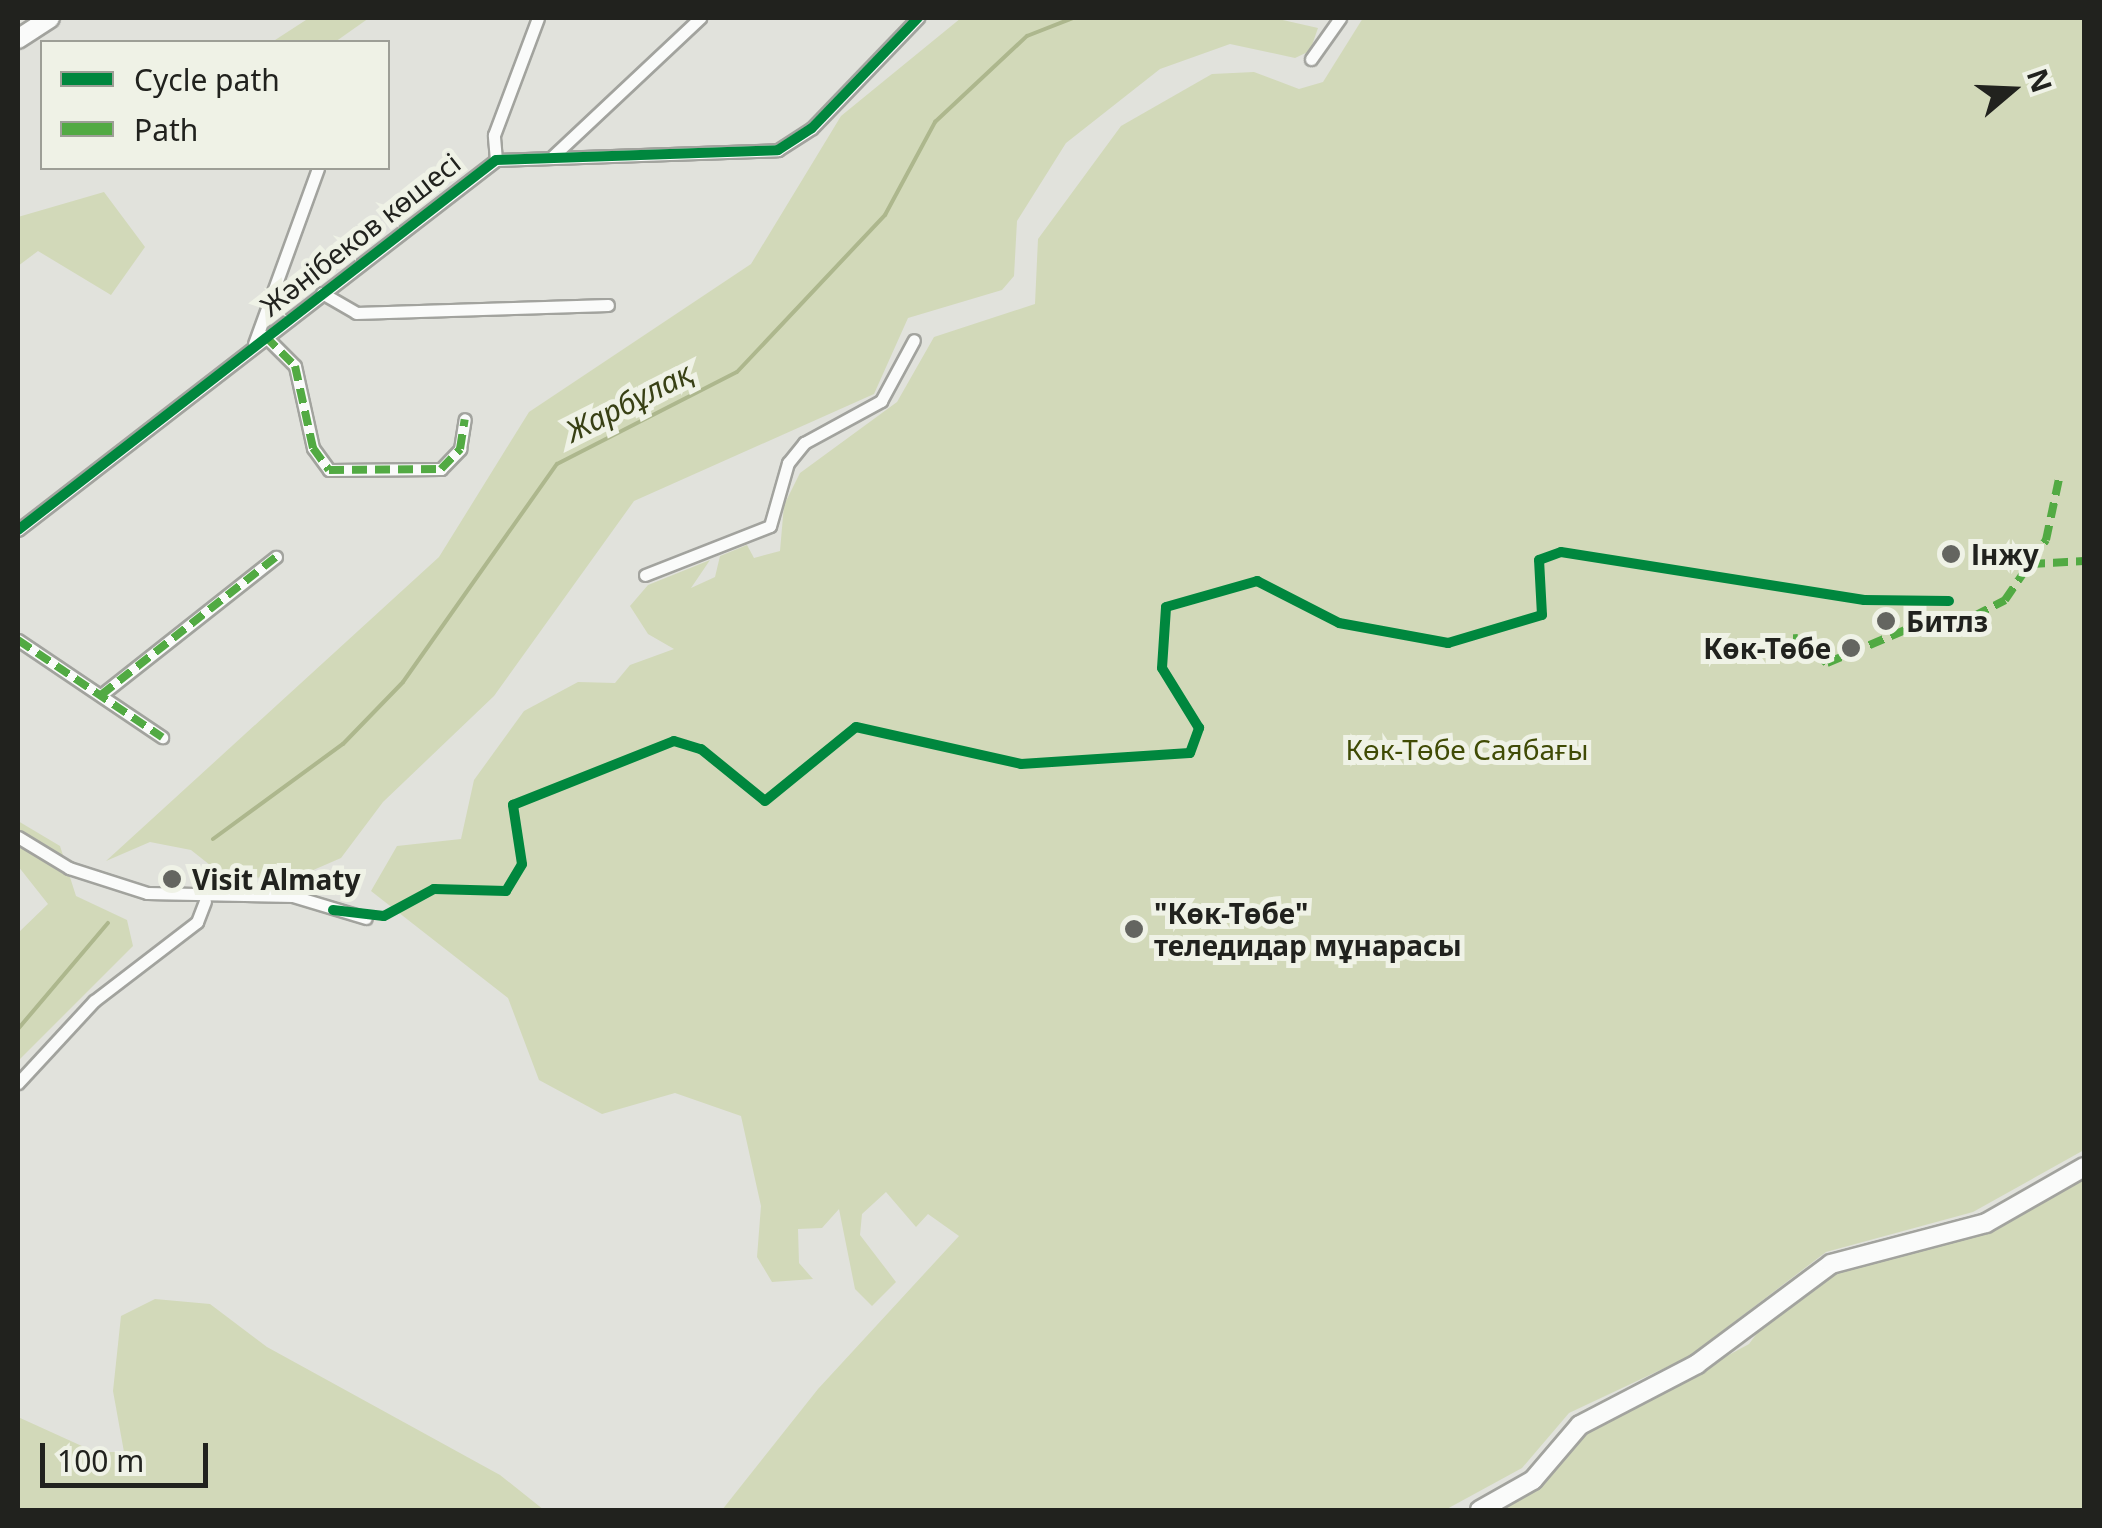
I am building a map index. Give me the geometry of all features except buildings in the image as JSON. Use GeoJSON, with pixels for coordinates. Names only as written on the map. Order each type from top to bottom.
{"type":"FeatureCollection","features":[{"type":"Feature","properties":{"kind":"street"},"geometry":{"type":"LineString","coordinates":[[18,39],[50,18]]}},
{"type":"Feature","properties":{"kind":"street"},"geometry":{"type":"LineString","coordinates":[[496,160],[494,135],[538,18]]}},
{"type":"Feature","properties":{"kind":"street"},"geometry":{"type":"LineString","coordinates":[[553,156],[700,18]]}},
{"type":"Feature","properties":{"kind":"street","name":"Жәнібеков көшесі"},"geometry":{"type":"LineString","coordinates":[[18,530],[496,160],[778,150],[812,128],[918,18]]}},
{"type":"Feature","properties":{"kind":"street"},"geometry":{"type":"LineString","coordinates":[[1311,59],[1340,18]]}},
{"type":"Feature","properties":{"kind":"street","name":"Жәнібеков көшесі"},"geometry":{"type":"LineString","coordinates":[[259,340],[317,170]]}},
{"type":"Feature","properties":{"kind":"street"},"geometry":{"type":"LineString","coordinates":[[322,293],[356,313],[608,305]]}},
{"type":"Feature","properties":{"kind":"street"},"geometry":{"type":"LineString","coordinates":[[259,340],[295,366],[313,448],[329,470],[441,468],[460,449],[466,419]]}},
{"type":"Feature","properties":{"kind":"street"},"geometry":{"type":"LineString","coordinates":[[645,576],[770,526],[788,464],[814,436],[882,400],[914,340]]}},
{"type":"Feature","properties":{"kind":"street"},"geometry":{"type":"LineString","coordinates":[[101,695],[276,556]]}},
{"type":"Feature","properties":{"kind":"street"},"geometry":{"type":"LineString","coordinates":[[18,640],[162,737]]}},
{"type":"Feature","properties":{"kind":"street"},"geometry":{"type":"LineString","coordinates":[[18,837],[94,878],[205,901],[292,896],[366,918]]}},
{"type":"Feature","properties":{"kind":"street"},"geometry":{"type":"LineString","coordinates":[[18,1083],[94,1000],[197,922],[205,901]]}},
{"type":"Feature","properties":{"kind":"street"},"geometry":{"type":"LineString","coordinates":[[1480,1510],[1533,1480],[1580,1425],[1697,1364],[1832,1264],[1986,1222],[2084,1167]]}},
{"type":"Feature","properties":{"kind":"green space"},"geometry":{"type":"Polygon","coordinates":[[[309,18],[369,18],[338,40],[275,40],[309,18]]]}},
{"type":"Feature","properties":{"kind":"green space"},"geometry":{"type":"Polygon","coordinates":[[[961,18],[1274,18],[1318,28],[1310,51],[1295,58],[1230,44],[1160,69],[1066,143],[1017,221],[1014,276],[1002,290],[908,318],[874,394],[634,501],[494,696],[383,802],[341,858],[288,881],[220,873],[191,850],[150,842],[106,861],[439,557],[529,412],[751,264],[841,116],[961,18]]]}},
{"type":"Feature","properties":{"kind":"green space","name":"Көк-Төбе Саябағы"},"geometry":{"type":"Polygon","coordinates":[[[1363,18],[2084,18],[2084,1150],[1973,1212],[1826,1252],[1688,1357],[1569,1413],[1522,1468],[1445,1510],[722,1510],[818,1389],[959,1236],[928,1214],[916,1227],[886,1192],[862,1214],[860,1235],[896,1282],[872,1306],[855,1289],[839,1209],[822,1228],[798,1229],[799,1263],[813,1279],[772,1282],[757,1257],[761,1206],[741,1116],[675,1093],[602,1114],[539,1080],[508,998],[371,891],[397,846],[461,839],[474,780],[524,711],[578,682],[615,683],[630,665],[674,649],[648,634],[630,606],[648,585],[710,560],[691,588],[715,577],[720,556],[747,545],[754,558],[780,551],[784,505],[800,473],[897,402],[934,337],[1035,304],[1038,239],[1121,126],[1212,74],[1254,72],[1299,89],[1323,82],[1363,18]]]}},
{"type":"Feature","properties":{"kind":"green space"},"geometry":{"type":"Polygon","coordinates":[[[104,192],[145,247],[111,295],[38,251],[18,266],[18,217],[104,192]]]}},
{"type":"Feature","properties":{"kind":"green space"},"geometry":{"type":"Polygon","coordinates":[[[18,821],[60,846],[76,896],[127,920],[133,946],[18,1061],[18,933],[48,904],[18,866],[18,821]]]}},
{"type":"Feature","properties":{"kind":"green space"},"geometry":{"type":"Polygon","coordinates":[[[2084,1173],[2084,1510],[1500,1510],[1538,1488],[1585,1433],[1749,1344],[1769,1317],[1837,1270],[1985,1232],[2084,1173]]]}},
{"type":"Feature","properties":{"kind":"green space"},"geometry":{"type":"Polygon","coordinates":[[[155,1299],[210,1304],[267,1347],[500,1475],[544,1510],[18,1510],[18,1417],[95,1452],[124,1452],[113,1391],[121,1316],[155,1299]]]}},
{"type":"Feature","properties":{"kind":"waterway","name":"Жарбұлақ"},"geometry":{"type":"LineString","coordinates":[[213,839],[343,744],[403,682],[557,464],[737,372],[885,215],[935,122],[1027,36],[1073,18]]}},
{"type":"Feature","properties":{"kind":"waterway","name":"Жарбұлақ"},"geometry":{"type":"LineString","coordinates":[[18,1029],[108,923]]}},
{"type":"Feature","properties":{"kind":"marked path"},"geometry":{"type":"LineString","coordinates":[[265,336],[295,366],[313,448],[329,470],[441,469],[460,449],[465,419]]}},
{"type":"Feature","properties":{"kind":"marked path"},"geometry":{"type":"LineString","coordinates":[[1922,622],[1974,616],[2005,600],[2046,540],[2059,479]]}},
{"type":"Feature","properties":{"kind":"marked path"},"geometry":{"type":"LineString","coordinates":[[101,695],[276,557]]}},
{"type":"Feature","properties":{"kind":"marked path"},"geometry":{"type":"LineString","coordinates":[[2030,564],[2084,561]]}},
{"type":"Feature","properties":{"kind":"marked path"},"geometry":{"type":"LineString","coordinates":[[1770,640],[1798,638],[1827,663],[1910,628]]}},
{"type":"Feature","properties":{"kind":"marked path"},"geometry":{"type":"LineString","coordinates":[[18,640],[162,737]]}},
{"type":"Feature","properties":{"kind":"cycle path"},"geometry":{"type":"LineString","coordinates":[[18,530],[496,160],[778,150],[812,128],[918,18]]}},
{"type":"Feature","properties":{"kind":"cycle path"},"geometry":{"type":"LineString","coordinates":[[333,910],[384,916],[434,889],[506,891],[522,864],[513,805],[674,741],[701,749],[765,801],[856,727],[1021,764],[1190,753],[1199,728],[1162,668],[1166,607],[1257,581],[1339,623],[1448,643],[1542,615],[1539,560],[1561,552],[1864,600],[1949,601]]}},
{"type":"Feature","properties":{"kind":"place","name":"Інжу"},"geometry":{"type":"Point","coordinates":[1951,554]}},
{"type":"Feature","properties":{"kind":"place","name":"Битлз"},"geometry":{"type":"Point","coordinates":[1886,621]}},
{"type":"Feature","properties":{"kind":"place","name":"Көк-Төбе"},"geometry":{"type":"Point","coordinates":[1851,648]}},
{"type":"Feature","properties":{"kind":"place","name":"Visit Almaty"},"geometry":{"type":"Point","coordinates":[172,879]}},
{"type":"Feature","properties":{"kind":"place","name":"\"Көк-Төбе\" теледидар мұнарасы"},"geometry":{"type":"Point","coordinates":[1134,929]}}]}
